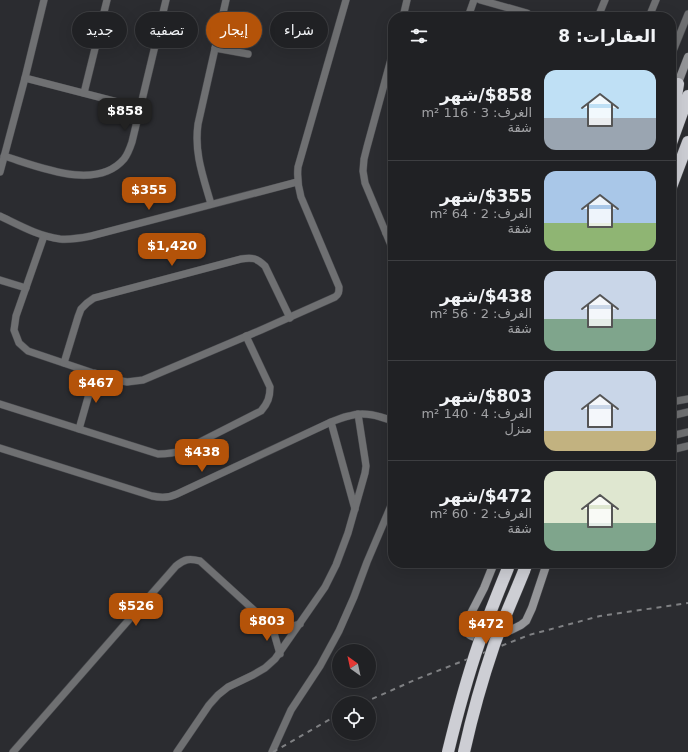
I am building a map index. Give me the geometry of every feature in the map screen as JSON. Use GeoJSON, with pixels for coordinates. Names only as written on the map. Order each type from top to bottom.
{"type":"FeatureCollection","features":[{"type":"Feature","properties":{"kind":"highway"},"geometry":{"type":"LineString","coordinates":[[676,96],[678,84]]}},
{"type":"Feature","properties":{"kind":"highway"},"geometry":{"type":"LineString","coordinates":[[676,129],[688,96]]}},
{"type":"Feature","properties":{"kind":"highway"},"geometry":{"type":"LineString","coordinates":[[676,174],[688,142]]}},
{"type":"Feature","properties":{"kind":"highway"},"geometry":{"type":"LineString","coordinates":[[448,752],[479,643],[492,606],[508,568]]}},
{"type":"Feature","properties":{"kind":"highway"},"geometry":{"type":"LineString","coordinates":[[464,752],[474,709],[492,652],[525,568]]}},
{"type":"Feature","properties":{"kind":"street"},"geometry":{"type":"LineString","coordinates":[[0,172],[44,0]]}},
{"type":"Feature","properties":{"kind":"street"},"geometry":{"type":"LineString","coordinates":[[84,93],[107,0]]}},
{"type":"Feature","properties":{"kind":"street"},"geometry":{"type":"LineString","coordinates":[[4,156],[67,174],[87,175],[104,172],[118,165],[124,159],[132,142],[166,0]]}},
{"type":"Feature","properties":{"kind":"street"},"geometry":{"type":"LineString","coordinates":[[223,12],[226,0]]}},
{"type":"Feature","properties":{"kind":"street"},"geometry":{"type":"LineString","coordinates":[[44,236],[16,316],[14,330],[19,343],[28,351],[111,379],[127,382],[143,380],[290,318],[331,299],[338,294],[339,287],[301,197],[297,182],[298,167],[346,0]]}},
{"type":"Feature","properties":{"kind":"street"},"geometry":{"type":"LineString","coordinates":[[404,12],[407,0]]}},
{"type":"Feature","properties":{"kind":"street"},"geometry":{"type":"LineString","coordinates":[[470,12],[474,0]]}},
{"type":"Feature","properties":{"kind":"street"},"geometry":{"type":"LineString","coordinates":[[480,0],[523,12]]}},
{"type":"Feature","properties":{"kind":"street"},"geometry":{"type":"LineString","coordinates":[[600,12],[605,0]]}},
{"type":"Feature","properties":{"kind":"street"},"geometry":{"type":"LineString","coordinates":[[652,12],[656,0]]}},
{"type":"Feature","properties":{"kind":"street"},"geometry":{"type":"LineString","coordinates":[[676,44],[688,14]]}},
{"type":"Feature","properties":{"kind":"street"},"geometry":{"type":"LineString","coordinates":[[211,204],[198,156],[196,134],[215,48],[248,54]]}},
{"type":"Feature","properties":{"kind":"street"},"geometry":{"type":"LineString","coordinates":[[676,89],[688,57]]}},
{"type":"Feature","properties":{"kind":"street"},"geometry":{"type":"LineString","coordinates":[[388,70],[367,146],[363,171],[365,184],[388,238]]}},
{"type":"Feature","properties":{"kind":"street"},"geometry":{"type":"LineString","coordinates":[[25,78],[141,108]]}},
{"type":"Feature","properties":{"kind":"street"},"geometry":{"type":"LineString","coordinates":[[0,216],[44,236],[60,239],[76,239],[297,182]]}},
{"type":"Feature","properties":{"kind":"street"},"geometry":{"type":"LineString","coordinates":[[64,363],[81,309],[94,298],[241,259],[250,258],[259,260],[265,266],[290,318]]}},
{"type":"Feature","properties":{"kind":"street"},"geometry":{"type":"LineString","coordinates":[[0,280],[26,288]]}},
{"type":"Feature","properties":{"kind":"street"},"geometry":{"type":"LineString","coordinates":[[0,404],[158,454],[175,453],[184,450],[261,411],[267,404],[270,396],[270,387],[246,336]]}},
{"type":"Feature","properties":{"kind":"street"},"geometry":{"type":"LineString","coordinates":[[79,429],[95,373]]}},
{"type":"Feature","properties":{"kind":"street"},"geometry":{"type":"LineString","coordinates":[[676,401],[688,399]]}},
{"type":"Feature","properties":{"kind":"street"},"geometry":{"type":"LineString","coordinates":[[676,415],[688,412]]}},
{"type":"Feature","properties":{"kind":"street"},"geometry":{"type":"LineString","coordinates":[[178,752],[209,705],[218,695],[228,687],[265,668],[280,654],[325,587],[336,565],[348,533],[366,466],[358,414]]}},
{"type":"Feature","properties":{"kind":"street"},"geometry":{"type":"LineString","coordinates":[[0,448],[162,498],[177,494],[331,422],[350,415],[370,414],[388,419]]}},
{"type":"Feature","properties":{"kind":"street"},"geometry":{"type":"LineString","coordinates":[[331,422],[355,509]]}},
{"type":"Feature","properties":{"kind":"street"},"geometry":{"type":"LineString","coordinates":[[676,435],[688,432]]}},
{"type":"Feature","properties":{"kind":"street"},"geometry":{"type":"LineString","coordinates":[[676,449],[688,446]]}},
{"type":"Feature","properties":{"kind":"street"},"geometry":{"type":"LineString","coordinates":[[272,752],[291,710],[320,666],[339,631],[388,513]]}},
{"type":"Feature","properties":{"kind":"street"},"geometry":{"type":"LineString","coordinates":[[13,752],[182,561],[193,559],[200,561],[268,623],[274,633],[280,654]]}},
{"type":"Feature","properties":{"kind":"street"},"geometry":{"type":"LineString","coordinates":[[492,568],[484,588],[466,623],[465,629],[471,636],[475,637],[510,630],[521,625],[529,615],[532,608],[545,568]]}},
{"type":"Feature","properties":{"kind":"street"},"geometry":{"type":"LineString","coordinates":[[268,623],[284,628],[300,624]]}},
{"type":"Feature","properties":{"kind":"railway"},"geometry":{"type":"LineString","coordinates":[[376,697],[417,679],[529,635],[600,616],[688,603]]}},
{"type":"Feature","properties":{"kind":"railway"},"geometry":{"type":"LineString","coordinates":[[273,752],[332,718]]}}]}
